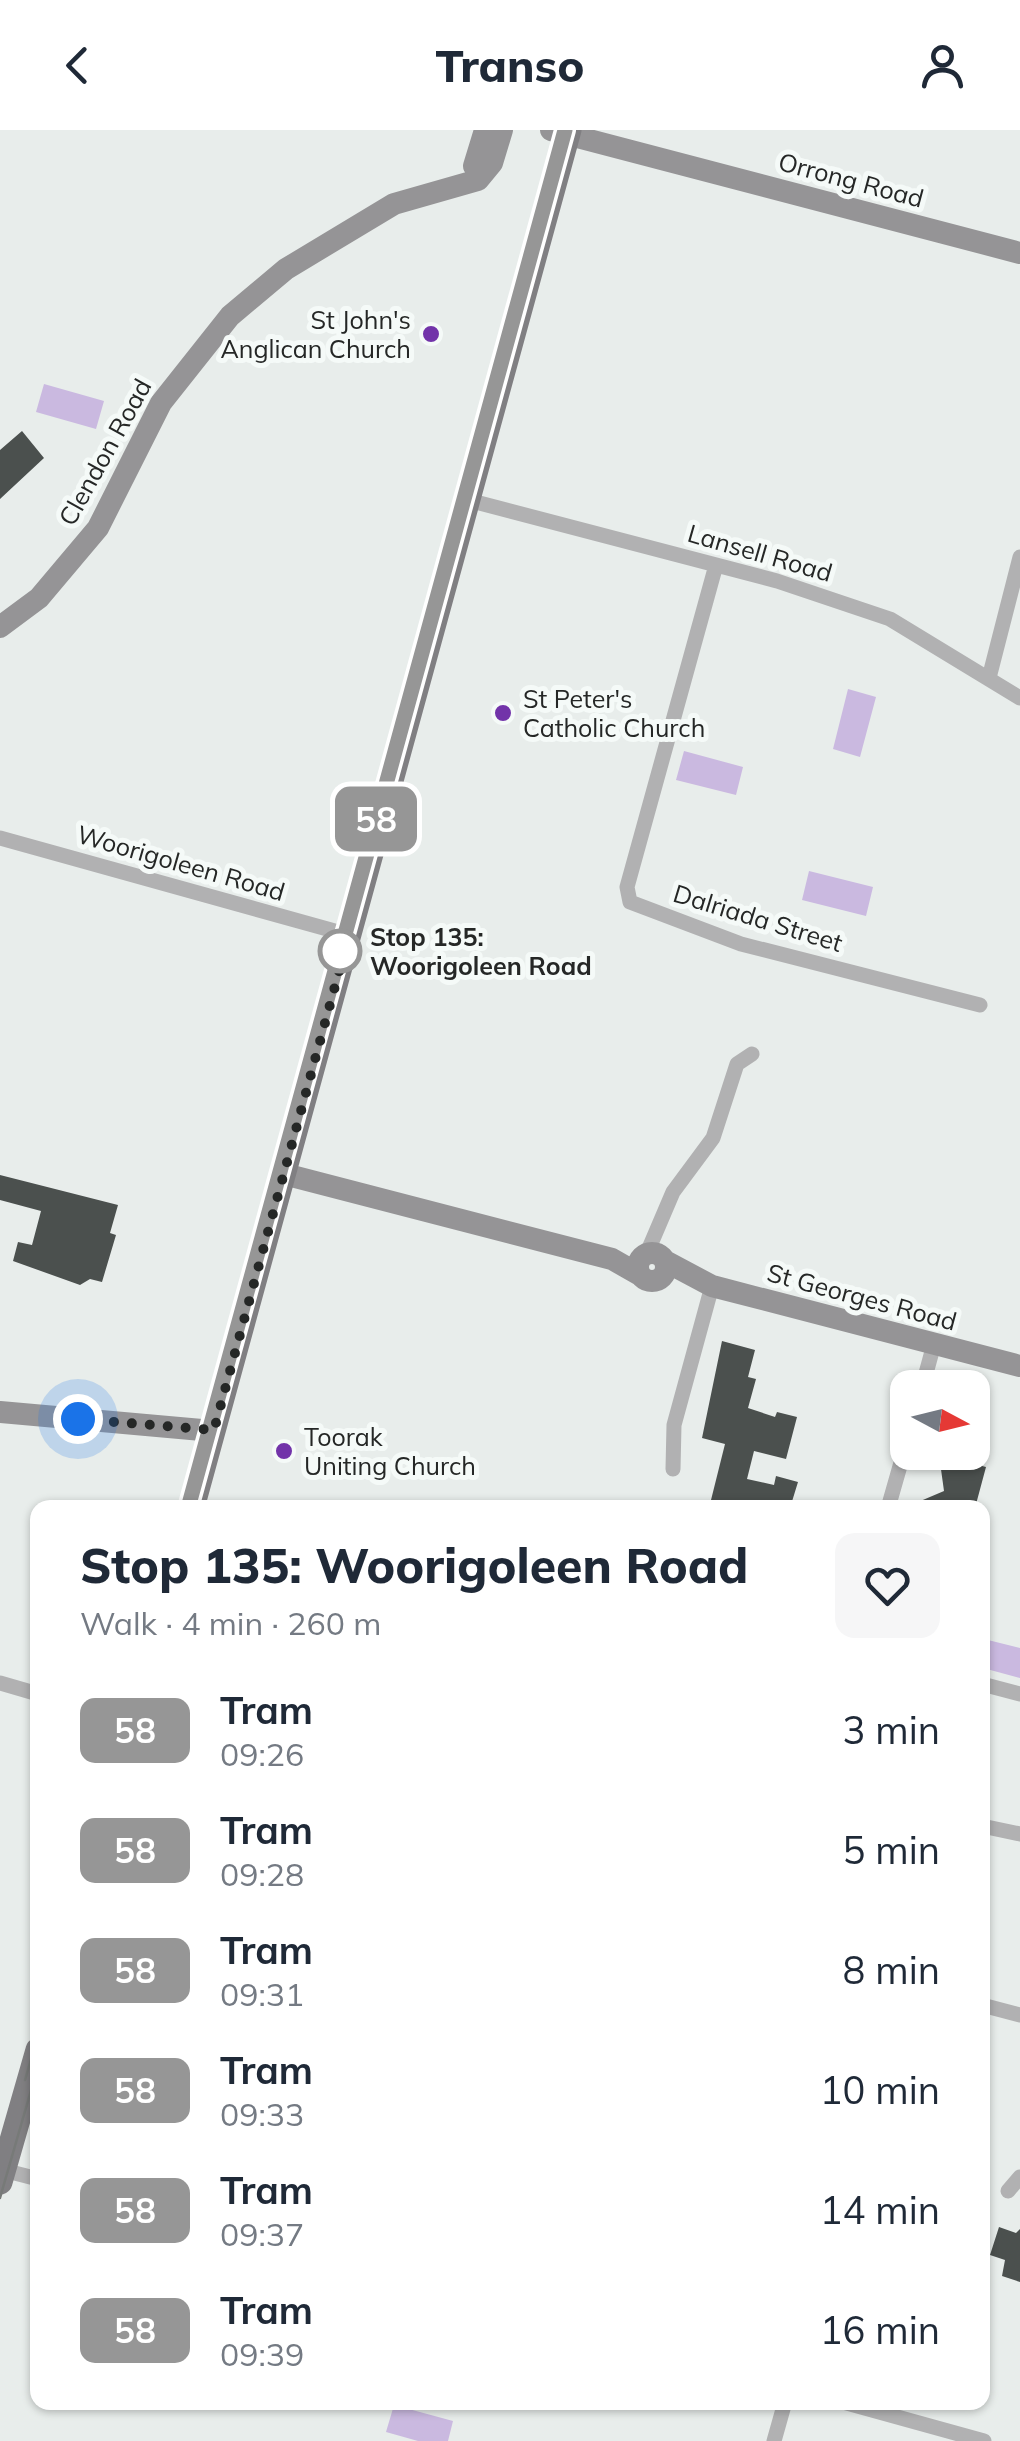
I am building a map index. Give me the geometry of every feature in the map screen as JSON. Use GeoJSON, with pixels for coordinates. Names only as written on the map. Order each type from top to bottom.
{"type":"FeatureCollection","features":[{"type":"Feature","properties":{"kind":"main road"},"geometry":{"type":"LineString","coordinates":[[194,1500],[468,500],[563,132]]}},
{"type":"Feature","properties":{"kind":"main road"},"geometry":{"type":"LineString","coordinates":[[1,2174],[30,2077]]}},
{"type":"Feature","properties":{"kind":"street"},"geometry":{"type":"LineString","coordinates":[[460,185],[477,160],[485,130]]}},
{"type":"Feature","properties":{"kind":"street","name":"Clendon Road"},"geometry":{"type":"LineString","coordinates":[[0,627],[39,598],[80,554],[113,502],[161,402],[208,340],[254,293],[319,247],[394,204],[478,180],[488,170],[502,130]]}},
{"type":"Feature","properties":{"kind":"street","name":"Orrong Road"},"geometry":{"type":"LineString","coordinates":[[563,132],[1020,253]]}},
{"type":"Feature","properties":{"kind":"street","name":"Lansell Road"},"geometry":{"type":"LineString","coordinates":[[468,500],[716,565],[890,619],[1020,698]]}},
{"type":"Feature","properties":{"kind":"street"},"geometry":{"type":"LineString","coordinates":[[989,678],[1020,558]]}},
{"type":"Feature","properties":{"kind":"street","name":"Dalriada Street"},"geometry":{"type":"LineString","coordinates":[[716,565],[627,887],[630,902],[742,944],[980,1005]]}},
{"type":"Feature","properties":{"kind":"street","name":"Woorigoleen Road"},"geometry":{"type":"LineString","coordinates":[[0,838],[349,935]]}},
{"type":"Feature","properties":{"kind":"street"},"geometry":{"type":"LineString","coordinates":[[653,1263],[674,1192],[714,1138],[738,1064],[752,1054]]}},
{"type":"Feature","properties":{"kind":"street","name":"St Georges Road"},"geometry":{"type":"LineString","coordinates":[[284,1174],[612,1258],[653,1263],[701,1282],[1020,1366]]}},
{"type":"Feature","properties":{"kind":"street"},"geometry":{"type":"LineString","coordinates":[[673,1469],[674,1425],[701,1282]]}},
{"type":"Feature","properties":{"kind":"street"},"geometry":{"type":"LineString","coordinates":[[927,1370],[934,1344]]}},
{"type":"Feature","properties":{"kind":"street"},"geometry":{"type":"LineString","coordinates":[[0,1412],[214,1430]]}},
{"type":"Feature","properties":{"kind":"street"},"geometry":{"type":"LineString","coordinates":[[890,1500],[899,1470]]}},
{"type":"Feature","properties":{"kind":"street"},"geometry":{"type":"LineString","coordinates":[[0,1683],[30,1692]]}},
{"type":"Feature","properties":{"kind":"street"},"geometry":{"type":"LineString","coordinates":[[990,1686],[1020,1694]]}},
{"type":"Feature","properties":{"kind":"street"},"geometry":{"type":"LineString","coordinates":[[990,1828],[1020,1834]]}},
{"type":"Feature","properties":{"kind":"street"},"geometry":{"type":"LineString","coordinates":[[990,2007],[1020,2015]]}},
{"type":"Feature","properties":{"kind":"street"},"geometry":{"type":"LineString","coordinates":[[1,2174],[30,2178]]}},
{"type":"Feature","properties":{"kind":"street"},"geometry":{"type":"LineString","coordinates":[[1008,2190],[1020,2176]]}},
{"type":"Feature","properties":{"kind":"street"},"geometry":{"type":"LineString","coordinates":[[774,2441],[783,2410]]}},
{"type":"Feature","properties":{"kind":"street"},"geometry":{"type":"LineString","coordinates":[[871,2410],[984,2441]]}},
{"type":"Feature","properties":{"kind":"shaded area"},"geometry":{"type":"Polygon","coordinates":[[[44,384],[104,401],[96,429],[36,412],[44,384]]]}},
{"type":"Feature","properties":{"kind":"shaded area"},"geometry":{"type":"Polygon","coordinates":[[[848,689],[876,697],[860,757],[833,749],[848,689]]]}},
{"type":"Feature","properties":{"kind":"shaded area"},"geometry":{"type":"Polygon","coordinates":[[[684,751],[743,767],[736,795],[676,780],[684,751]]]}},
{"type":"Feature","properties":{"kind":"shaded area"},"geometry":{"type":"Polygon","coordinates":[[[809,871],[873,887],[866,916],[802,900],[809,871]]]}},
{"type":"Feature","properties":{"kind":"shaded area"},"geometry":{"type":"Polygon","coordinates":[[[990,1640],[1020,1648],[1020,1678],[990,1670],[990,1640]]]}},
{"type":"Feature","properties":{"kind":"shaded area"},"geometry":{"type":"Polygon","coordinates":[[[393,2410],[412,2410],[453,2421],[448,2441],[418,2441],[386,2432],[393,2410]]]}},
{"type":"Feature","properties":{"kind":"building"},"geometry":{"type":"Polygon","coordinates":[[[22,431],[44,458],[0,499],[0,450],[22,431]]]}},
{"type":"Feature","properties":{"kind":"building"},"geometry":{"type":"Polygon","coordinates":[[[0,1175],[118,1205],[110,1233],[116,1235],[102,1282],[90,1279],[80,1285],[13,1261],[18,1242],[32,1245],[41,1211],[0,1200],[0,1175]]]}},
{"type":"Feature","properties":{"kind":"building"},"geometry":{"type":"Polygon","coordinates":[[[722,1341],[755,1350],[748,1377],[756,1379],[748,1408],[775,1417],[777,1412],[797,1417],[786,1459],[754,1451],[747,1479],[774,1485],[776,1476],[798,1482],[792,1500],[711,1500],[725,1444],[702,1438],[722,1341]]]}},
{"type":"Feature","properties":{"kind":"building"},"geometry":{"type":"Polygon","coordinates":[[[941,1470],[985,1470],[977,1500],[923,1500],[944,1491],[941,1470]]]}},
{"type":"Feature","properties":{"kind":"building"},"geometry":{"type":"Polygon","coordinates":[[[999,2227],[1016,2233],[1020,2229],[1020,2282],[1002,2276],[1005,2260],[990,2255],[999,2227]]]}},
{"type":"Feature","properties":{"kind":"tram line","name":"58"},"geometry":{"type":"LineString","coordinates":[[190,1500],[565,130]]}},
{"type":"Feature","properties":{"kind":"tram line"},"geometry":{"type":"LineString","coordinates":[[199,1500],[574,130]]}},
{"type":"Feature","properties":{"kind":"tram line"},"geometry":{"type":"LineString","coordinates":[[25,2080],[30,2063]]}},
{"type":"Feature","properties":{"kind":"tram line"},"geometry":{"type":"LineString","coordinates":[[0,2198],[30,2094]]}},
{"type":"Feature","properties":{"kind":"place","name":"St John's Anglican Church"},"geometry":{"type":"Point","coordinates":[431,334]}},
{"type":"Feature","properties":{"kind":"place","name":"St Peter's Catholic Church"},"geometry":{"type":"Point","coordinates":[503,713]}},
{"type":"Feature","properties":{"kind":"place","name":"Stop 135: Woorigoleen Road"},"geometry":{"type":"Point","coordinates":[340,951]}},
{"type":"Feature","properties":{"kind":"place","name":"Toorak Uniting Church"},"geometry":{"type":"Point","coordinates":[284,1451]}},
{"type":"Feature","properties":{"kind":"route"},"geometry":{"type":"LineString","coordinates":[[78,1419],[214,1430],[349,935],[344,934],[340,951]]}}]}
